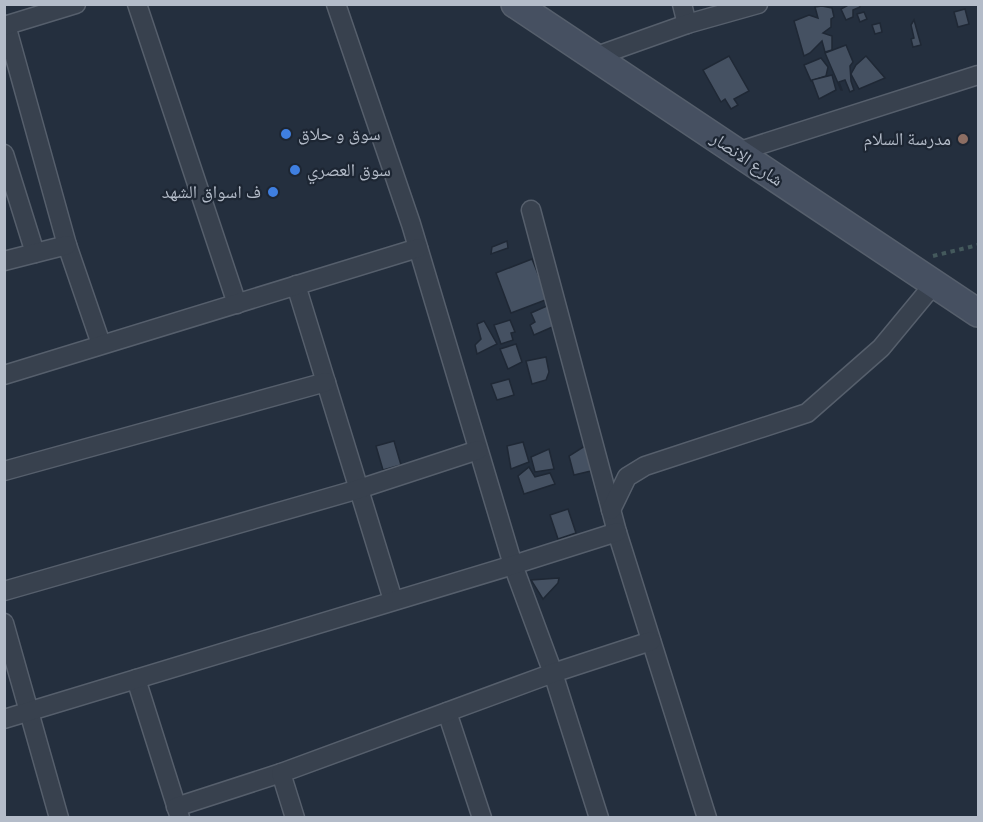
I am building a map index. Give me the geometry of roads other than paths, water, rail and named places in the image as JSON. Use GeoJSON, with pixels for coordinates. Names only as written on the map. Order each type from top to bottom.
{"type":"FeatureCollection","features":[{"type":"Feature","properties":{"kind":"street"},"geometry":{"type":"LineString","coordinates":[[76,4],[5,26],[67,245],[101,344]]}},
{"type":"Feature","properties":{"kind":"street"},"geometry":{"type":"LineString","coordinates":[[137,4],[237,304]]}},
{"type":"Feature","properties":{"kind":"street"},"geometry":{"type":"LineString","coordinates":[[336,4],[418,248],[513,565],[553,674],[599,818]]}},
{"type":"Feature","properties":{"kind":"street","name":"شارع الانصار"},"geometry":{"type":"LineString","coordinates":[[515,4],[978,313]]}},
{"type":"Feature","properties":{"kind":"street"},"geometry":{"type":"LineString","coordinates":[[682,4],[687,24]]}},
{"type":"Feature","properties":{"kind":"street"},"geometry":{"type":"LineString","coordinates":[[594,57],[687,24],[758,4]]}},
{"type":"Feature","properties":{"kind":"street"},"geometry":{"type":"LineString","coordinates":[[736,152],[978,75]]}},
{"type":"Feature","properties":{"kind":"street"},"geometry":{"type":"LineString","coordinates":[[4,154],[35,253]]}},
{"type":"Feature","properties":{"kind":"street"},"geometry":{"type":"LineString","coordinates":[[531,210],[617,532],[707,818]]}},
{"type":"Feature","properties":{"kind":"street"},"geometry":{"type":"LineString","coordinates":[[4,261],[67,245]]}},
{"type":"Feature","properties":{"kind":"street"},"geometry":{"type":"LineString","coordinates":[[4,375],[418,248]]}},
{"type":"Feature","properties":{"kind":"street"},"geometry":{"type":"LineString","coordinates":[[611,510],[627,477],[645,466],[807,413],[881,348],[934,284]]}},
{"type":"Feature","properties":{"kind":"street"},"geometry":{"type":"LineString","coordinates":[[296,285],[393,600]]}},
{"type":"Feature","properties":{"kind":"street"},"geometry":{"type":"LineString","coordinates":[[4,471],[326,382]]}},
{"type":"Feature","properties":{"kind":"street"},"geometry":{"type":"LineString","coordinates":[[4,591],[359,489],[478,450]]}},
{"type":"Feature","properties":{"kind":"street"},"geometry":{"type":"LineString","coordinates":[[4,719],[617,532]]}},
{"type":"Feature","properties":{"kind":"street"},"geometry":{"type":"LineString","coordinates":[[4,623],[58,818]]}},
{"type":"Feature","properties":{"kind":"street"},"geometry":{"type":"LineString","coordinates":[[136,679],[178,812],[281,772],[651,641]]}},
{"type":"Feature","properties":{"kind":"street"},"geometry":{"type":"LineString","coordinates":[[447,712],[483,818]]}},
{"type":"Feature","properties":{"kind":"street"},"geometry":{"type":"LineString","coordinates":[[281,772],[295,818]]}},
{"type":"Feature","properties":{"kind":"place","name":"سوق و حلاق"},"geometry":{"type":"Point","coordinates":[286,134]}},
{"type":"Feature","properties":{"kind":"place","name":"مدرسة السلام"},"geometry":{"type":"Point","coordinates":[963,139]}},
{"type":"Feature","properties":{"kind":"place","name":"سوق العصري"},"geometry":{"type":"Point","coordinates":[295,170]}},
{"type":"Feature","properties":{"kind":"place","name":"ف اسواق الشهد"},"geometry":{"type":"Point","coordinates":[273,192]}}]}
